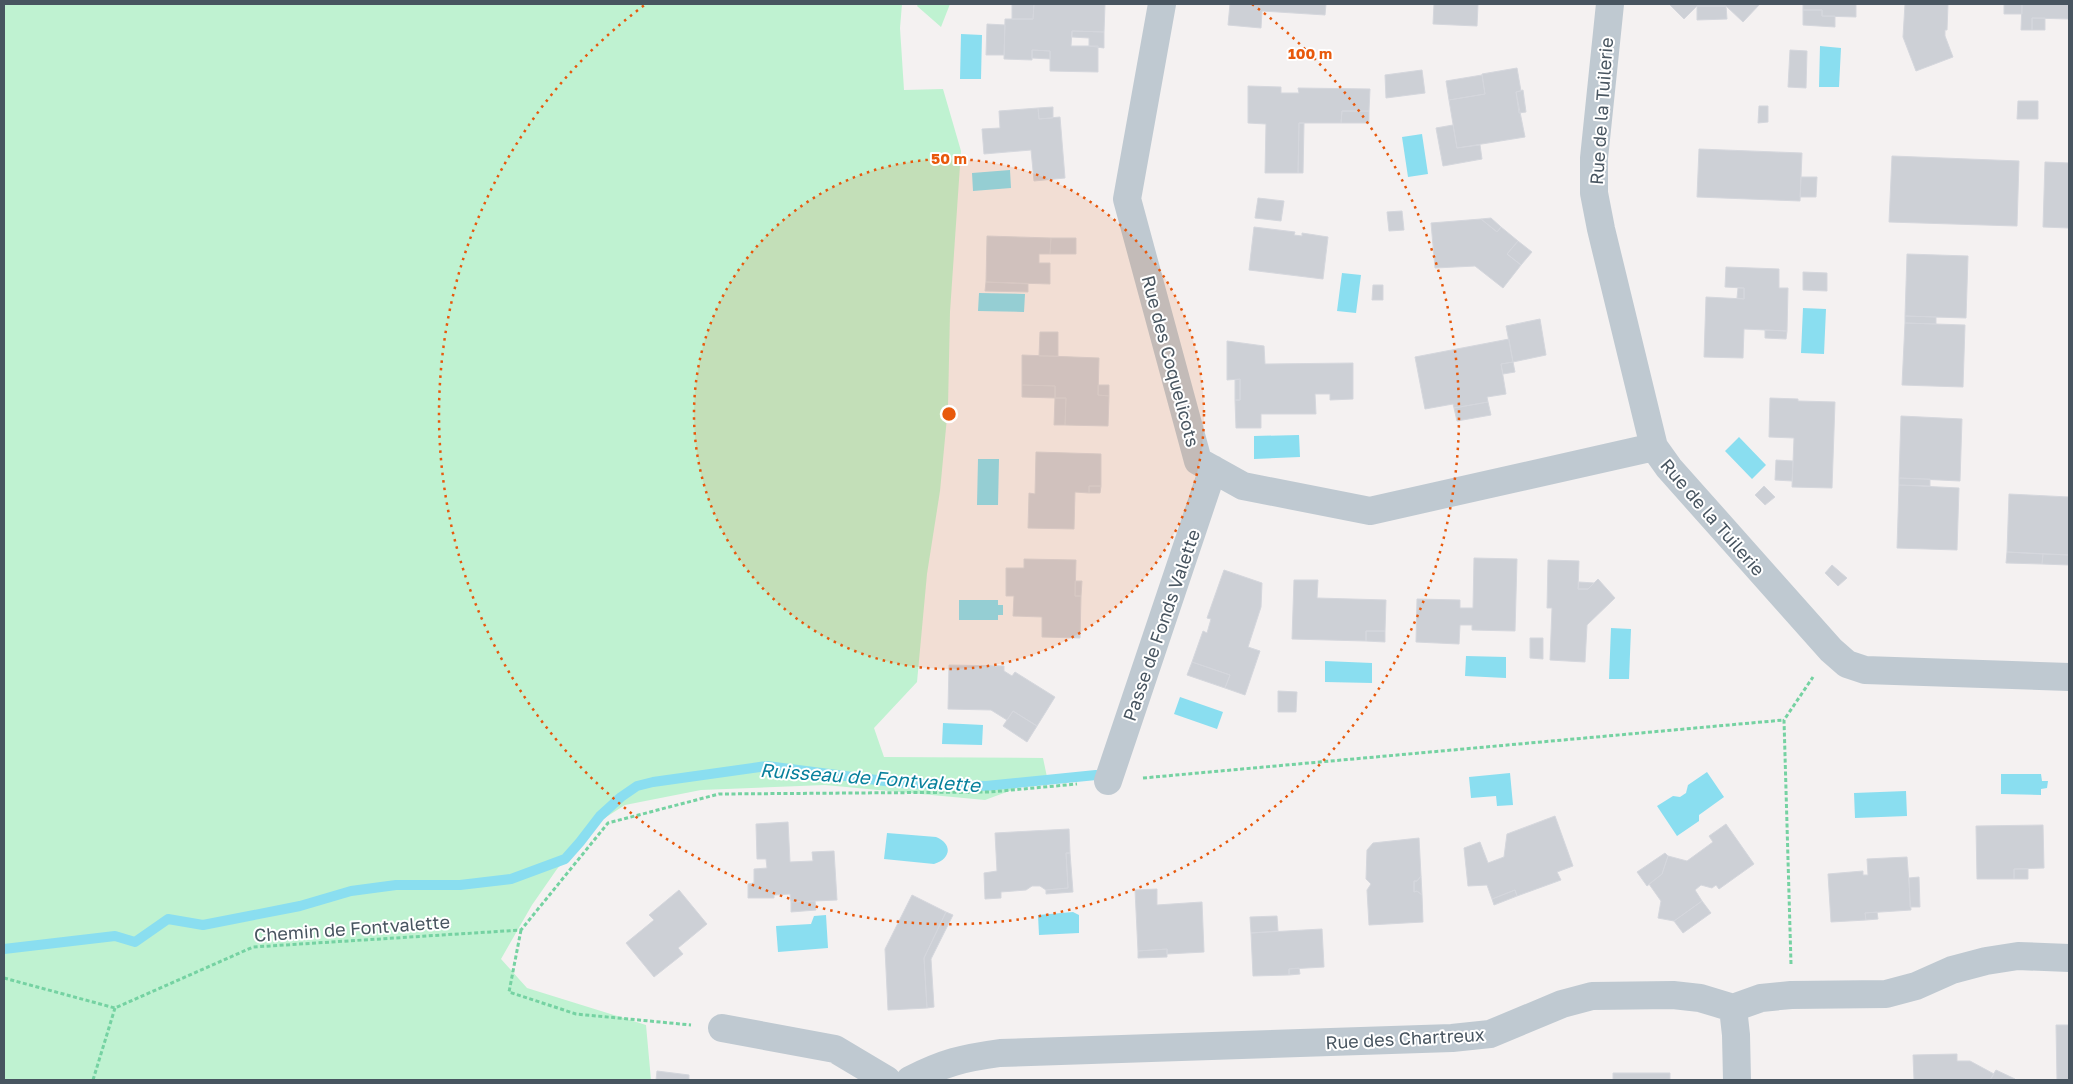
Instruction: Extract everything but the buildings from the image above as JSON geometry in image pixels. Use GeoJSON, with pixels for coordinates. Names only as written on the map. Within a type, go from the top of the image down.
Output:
{"type":"FeatureCollection","features":[{"type":"Feature","properties":{"kind":"street","name":"Rue des Coquelicots"},"geometry":{"type":"LineString","coordinates":[[1162,4],[1127,199],[1198,461],[1243,486],[1370,511],[1654,447]]}},
{"type":"Feature","properties":{"kind":"street","name":"Rue de la Tuilerie"},"geometry":{"type":"LineString","coordinates":[[1610,4],[1594,158],[1594,192],[1601,229],[1654,447],[1669,468],[1830,650],[1847,664],[1865,670],[2069,677]]}},
{"type":"Feature","properties":{"kind":"street","name":"Passe de Fonds Valette"},"geometry":{"type":"LineString","coordinates":[[1108,781],[1213,469]]}},
{"type":"Feature","properties":{"kind":"street"},"geometry":{"type":"LineString","coordinates":[[1737,1080],[1733,1008],[1761,998],[1792,995],[1886,994],[1916,986],[1952,970],[1986,960],[2018,956],[2069,958]]}},
{"type":"Feature","properties":{"kind":"street","name":"Rue des Chartreux"},"geometry":{"type":"LineString","coordinates":[[910,1080],[933,1068],[964,1058],[1000,1053],[1452,1038],[1490,1034],[1562,1004],[1592,996],[1673,995],[1700,998],[1733,1008]]}},
{"type":"Feature","properties":{"kind":"street"},"geometry":{"type":"LineString","coordinates":[[722,1028],[835,1049],[887,1080]]}},
{"type":"Feature","properties":{"kind":"path"},"geometry":{"type":"LineString","coordinates":[[1792,995],[1784,720],[1830,650]]}},
{"type":"Feature","properties":{"kind":"path"},"geometry":{"type":"LineString","coordinates":[[722,1028],[576,1014],[509,992],[521,930],[608,823],[719,794],[990,792],[1784,720]]}},
{"type":"Feature","properties":{"kind":"path","name":"Chemin de Fontvalette"},"geometry":{"type":"LineString","coordinates":[[115,1008],[252,947],[521,930]]}},
{"type":"Feature","properties":{"kind":"path"},"geometry":{"type":"LineString","coordinates":[[4,978],[115,1008],[92,1080]]}},
{"type":"Feature","properties":{"kind":"green space"},"geometry":{"type":"Polygon","coordinates":[[[4,4],[902,4],[900,28],[904,90],[943,89],[961,151],[950,312],[948,407],[940,491],[927,574],[917,682],[874,728],[884,757],[1043,758],[1047,777],[985,800],[825,785],[701,790],[625,805],[603,819],[557,869],[532,905],[501,959],[527,988],[646,1025],[651,1080],[4,1080],[4,4]]]}},
{"type":"Feature","properties":{"kind":"green space"},"geometry":{"type":"Polygon","coordinates":[[[918,4],[950,4],[941,27],[917,6],[918,4]]]}},
{"type":"Feature","properties":{"kind":"water"},"geometry":{"type":"Polygon","coordinates":[[[961,34],[982,35],[981,79],[960,79],[961,34]]]}},
{"type":"Feature","properties":{"kind":"water"},"geometry":{"type":"Polygon","coordinates":[[[1820,46],[1841,48],[1839,87],[1819,87],[1820,46]]]}},
{"type":"Feature","properties":{"kind":"water"},"geometry":{"type":"Polygon","coordinates":[[[1422,134],[1428,174],[1408,177],[1402,137],[1422,134]]]}},
{"type":"Feature","properties":{"kind":"water"},"geometry":{"type":"Polygon","coordinates":[[[1010,170],[1011,188],[973,191],[972,173],[1010,170]]]}},
{"type":"Feature","properties":{"kind":"water"},"geometry":{"type":"Polygon","coordinates":[[[1342,273],[1361,275],[1356,313],[1337,311],[1342,273]]]}},
{"type":"Feature","properties":{"kind":"water"},"geometry":{"type":"Polygon","coordinates":[[[979,293],[1025,294],[1024,312],[978,311],[979,293]]]}},
{"type":"Feature","properties":{"kind":"water"},"geometry":{"type":"Polygon","coordinates":[[[1803,308],[1826,309],[1824,354],[1801,353],[1803,308]]]}},
{"type":"Feature","properties":{"kind":"water"},"geometry":{"type":"Polygon","coordinates":[[[1299,435],[1300,457],[1254,459],[1254,436],[1299,435]]]}},
{"type":"Feature","properties":{"kind":"water"},"geometry":{"type":"Polygon","coordinates":[[[1739,437],[1766,465],[1752,479],[1725,451],[1739,437]]]}},
{"type":"Feature","properties":{"kind":"water"},"geometry":{"type":"Polygon","coordinates":[[[978,459],[999,459],[998,505],[977,505],[978,459]]]}},
{"type":"Feature","properties":{"kind":"water"},"geometry":{"type":"Polygon","coordinates":[[[959,600],[998,600],[998,605],[1003,605],[1003,615],[998,615],[998,620],[959,620],[959,600]]]}},
{"type":"Feature","properties":{"kind":"water"},"geometry":{"type":"Polygon","coordinates":[[[1611,628],[1631,629],[1629,679],[1609,679],[1611,628]]]}},
{"type":"Feature","properties":{"kind":"water"},"geometry":{"type":"Polygon","coordinates":[[[1466,656],[1506,657],[1506,678],[1465,676],[1466,656]]]}},
{"type":"Feature","properties":{"kind":"water"},"geometry":{"type":"Polygon","coordinates":[[[1325,661],[1372,663],[1372,683],[1325,682],[1325,661]]]}},
{"type":"Feature","properties":{"kind":"water"},"geometry":{"type":"Polygon","coordinates":[[[1180,697],[1223,712],[1217,729],[1174,714],[1180,697]]]}},
{"type":"Feature","properties":{"kind":"water"},"geometry":{"type":"Polygon","coordinates":[[[943,723],[983,725],[982,745],[942,744],[943,723]]]}},
{"type":"Feature","properties":{"kind":"water"},"geometry":{"type":"Polygon","coordinates":[[[1707,772],[1724,797],[1699,815],[1699,821],[1677,836],[1657,806],[1673,796],[1680,797],[1686,793],[1688,785],[1707,772]]]}},
{"type":"Feature","properties":{"kind":"water"},"geometry":{"type":"Polygon","coordinates":[[[1510,773],[1513,805],[1497,806],[1496,796],[1471,798],[1469,777],[1510,773]]]}},
{"type":"Feature","properties":{"kind":"water"},"geometry":{"type":"Polygon","coordinates":[[[2001,774],[2041,774],[2042,781],[2048,781],[2047,788],[2041,789],[2041,795],[2001,794],[2001,774]]]}},
{"type":"Feature","properties":{"kind":"water"},"geometry":{"type":"Polygon","coordinates":[[[1906,791],[1907,816],[1855,818],[1854,793],[1906,791]]]}},
{"type":"Feature","properties":{"kind":"water"},"geometry":{"type":"Polygon","coordinates":[[[887,833],[936,837],[945,843],[948,851],[947,855],[940,862],[934,864],[884,859],[887,833]]]}},
{"type":"Feature","properties":{"kind":"water"},"geometry":{"type":"Polygon","coordinates":[[[1073,912],[1079,915],[1079,933],[1039,935],[1038,915],[1073,912]]]}},
{"type":"Feature","properties":{"kind":"water"},"geometry":{"type":"Polygon","coordinates":[[[826,915],[828,948],[778,952],[776,926],[811,924],[814,916],[826,915]]]}},
{"type":"Feature","properties":{"kind":"waterway","name":"Ruisseau de Fontvalette"},"geometry":{"type":"LineString","coordinates":[[4,949],[115,936],[135,942],[168,919],[203,925],[300,906],[351,891],[396,885],[460,885],[511,879],[565,859],[600,816],[621,797],[637,786],[653,782],[767,766],[900,783],[986,786],[1096,775]]}}]}
